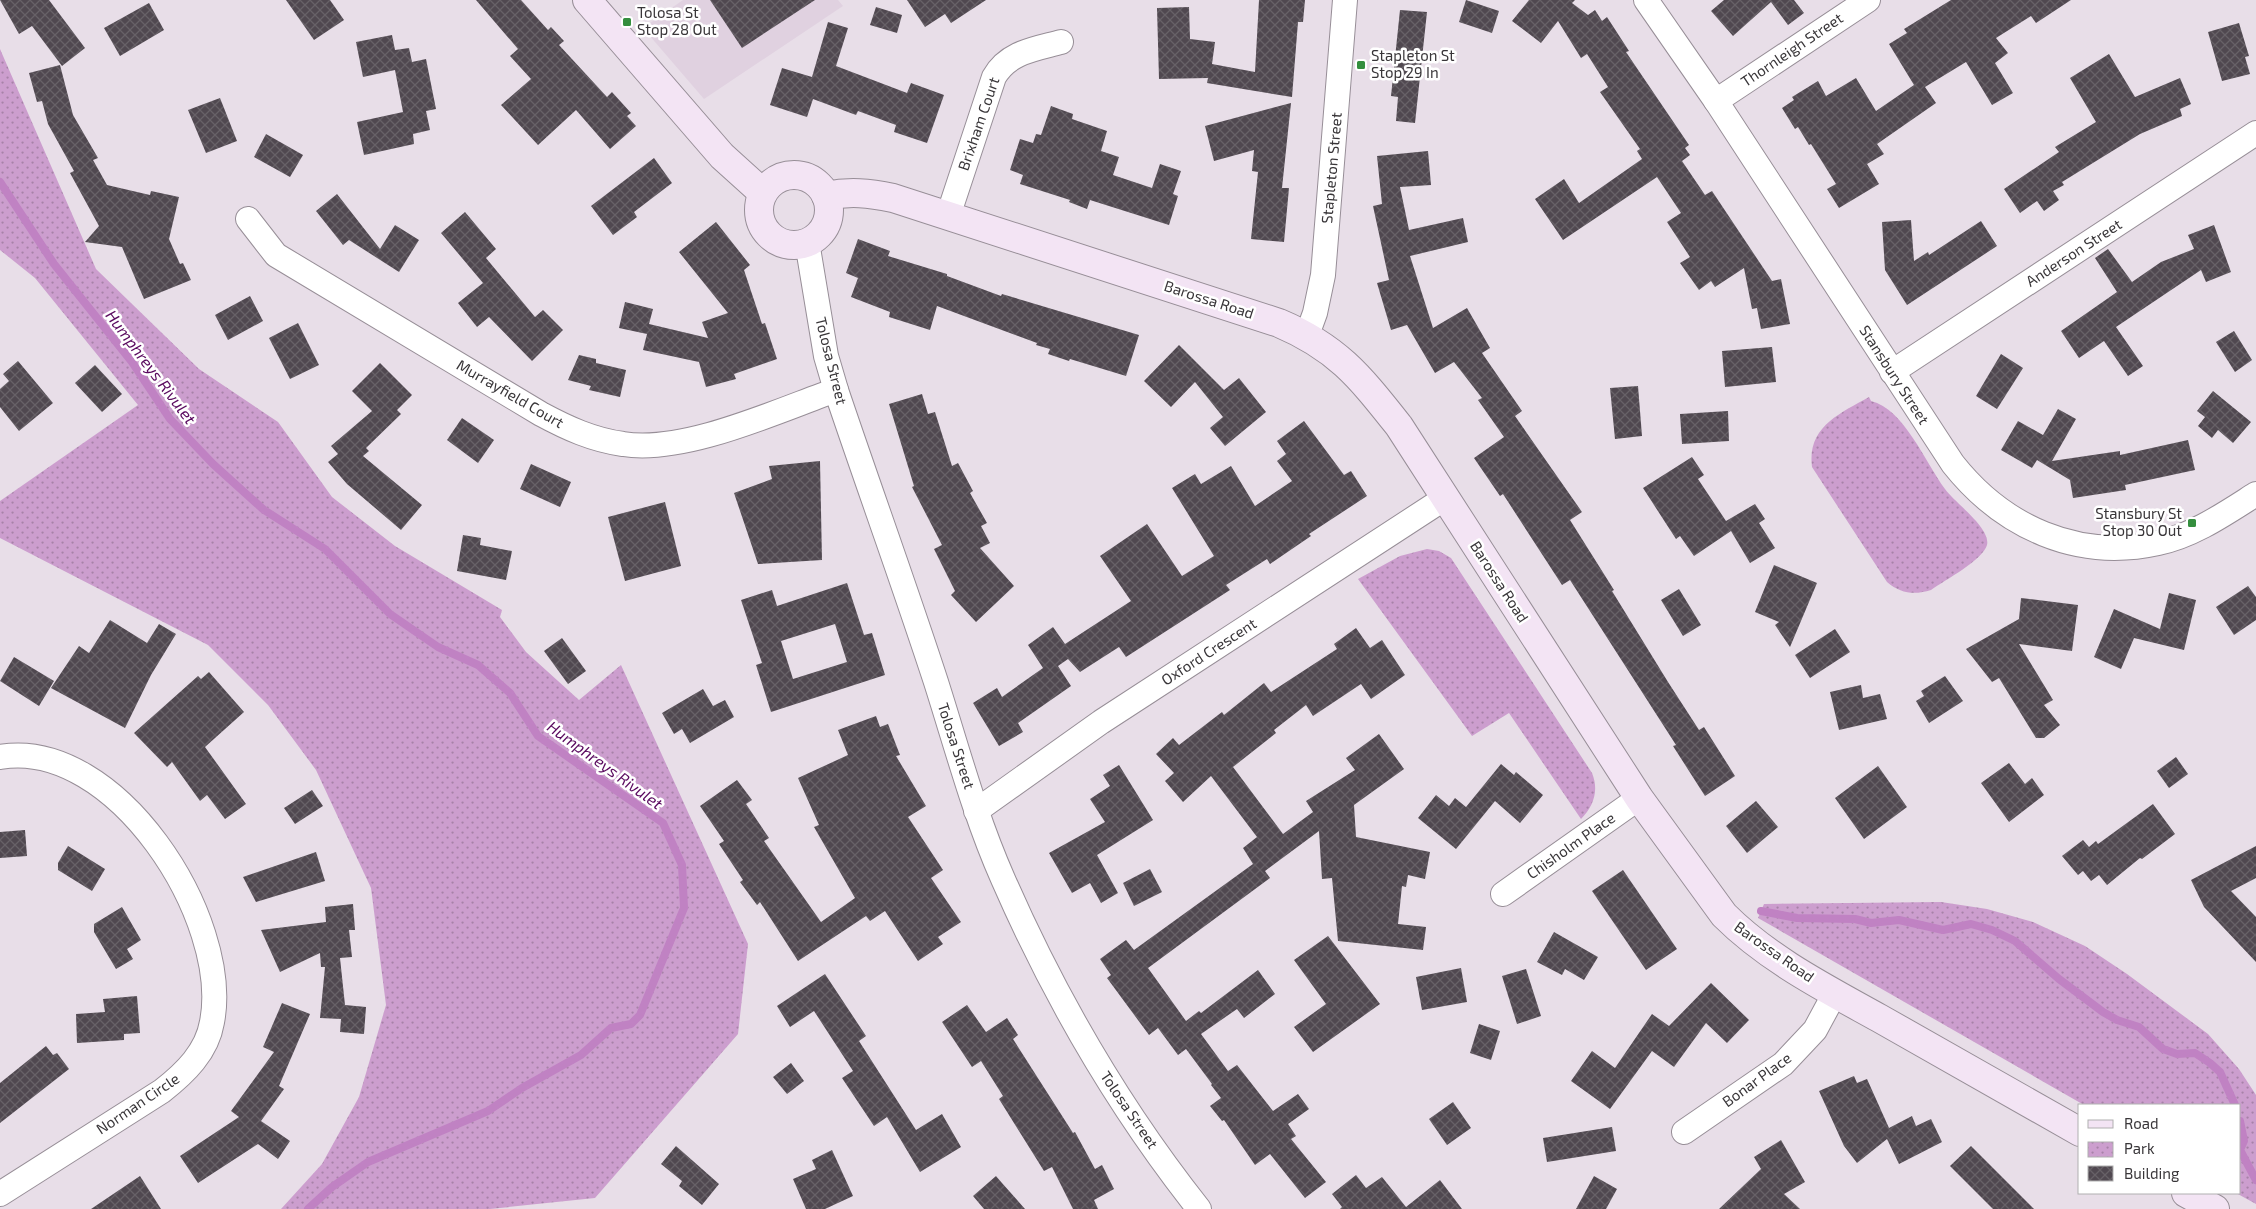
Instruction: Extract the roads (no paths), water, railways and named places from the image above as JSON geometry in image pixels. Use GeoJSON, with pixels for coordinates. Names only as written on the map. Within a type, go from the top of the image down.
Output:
{"type":"FeatureCollection","features":[{"type":"Feature","properties":{"kind":"street"},"geometry":{"type":"LineString","coordinates":[[587,0],[722,156],[763,193]]}},
{"type":"Feature","properties":{"kind":"street","name":"Stapleton Street"},"geometry":{"type":"LineString","coordinates":[[1307,335],[1315,313],[1323,275],[1345,0]]}},
{"type":"Feature","properties":{"kind":"street","name":"Stansbury Street"},"geometry":{"type":"LineString","coordinates":[[1646,0],[1716,101],[1892,372],[1964,478],[2005,514],[2041,534],[2091,546],[2124,548],[2159,543],[2187,533],[2216,519],[2256,494]]}},
{"type":"Feature","properties":{"kind":"street","name":"Thornleigh Street"},"geometry":{"type":"LineString","coordinates":[[1716,101],[1868,0]]}},
{"type":"Feature","properties":{"kind":"street","name":"Brixham Court"},"geometry":{"type":"LineString","coordinates":[[948,216],[994,77],[1000,67],[1014,56],[1061,42]]}},
{"type":"Feature","properties":{"kind":"street","name":"Anderson Street"},"geometry":{"type":"LineString","coordinates":[[1892,372],[2256,133]]}},
{"type":"Feature","properties":{"kind":"street"},"geometry":{"type":"LineString","coordinates":[[790,174],[812,179],[820,186],[826,196],[829,207],[824,228],[807,242],[786,244],[776,240],[768,234],[759,214],[763,193],[770,184],[790,174]]}},
{"type":"Feature","properties":{"kind":"street","name":"Barossa Road"},"geometry":{"type":"LineString","coordinates":[[826,196],[848,192],[869,193],[948,216],[1279,323],[1307,335],[1333,352],[1360,377],[1399,426],[1639,798],[1724,916],[1739,931],[1776,957],[1835,993],[2078,1131]]}},
{"type":"Feature","properties":{"kind":"street","name":"Murrayfield Court"},"geometry":{"type":"LineString","coordinates":[[248,219],[276,254],[540,414],[567,428],[594,438],[624,444],[652,446],[680,442],[707,435],[836,390]]}},
{"type":"Feature","properties":{"kind":"street","name":"Tolosa Street"},"geometry":{"type":"LineString","coordinates":[[807,242],[826,356],[836,390],[936,682],[976,812],[1002,877],[1073,1022],[1124,1107],[1197,1208]]}},
{"type":"Feature","properties":{"kind":"street","name":"Oxford Crescent"},"geometry":{"type":"LineString","coordinates":[[976,812],[1101,722],[1445,498]]}},
{"type":"Feature","properties":{"kind":"street","name":"Norman Circle"},"geometry":{"type":"LineString","coordinates":[[0,757],[26,755],[53,760],[78,771],[124,807],[154,839],[176,870],[192,901],[206,945],[213,977],[215,1002],[212,1023],[204,1045],[194,1062],[181,1076],[162,1091],[0,1194]]}},
{"type":"Feature","properties":{"kind":"street","name":"Chisholm Place"},"geometry":{"type":"LineString","coordinates":[[1503,894],[1639,798]]}},
{"type":"Feature","properties":{"kind":"street","name":"Bonar Place"},"geometry":{"type":"LineString","coordinates":[[1684,1132],[1783,1064],[1815,1030],[1835,993]]}},
{"type":"Feature","properties":{"kind":"street"},"geometry":{"type":"LineString","coordinates":[[2188,1194],[2215,1209]]}},
{"type":"Feature","properties":{"kind":"waterway","name":"Humphreys Rivulet"},"geometry":{"type":"LineString","coordinates":[[0,182],[54,264],[132,362],[170,419],[213,464],[264,510],[325,549],[390,614],[438,647],[478,665],[510,693],[538,736],[663,823],[682,865],[684,908],[640,1015],[631,1024],[611,1028],[581,1055],[522,1088],[488,1111],[368,1162],[332,1187],[308,1209]]}},
{"type":"Feature","properties":{"kind":"waterway"},"geometry":{"type":"LineString","coordinates":[[1761,911],[1797,918],[1855,919],[1871,923],[1899,920],[1943,930],[1971,924],[1992,930],[2015,941],[2059,979],[2103,1012],[2117,1020],[2139,1027],[2163,1049],[2177,1054],[2195,1053],[2210,1063],[2220,1072],[2235,1104]]}},
{"type":"Feature","properties":{"kind":"waterway"},"geometry":{"type":"LineString","coordinates":[[2241,1126],[2244,1141],[2241,1148]]}},
{"type":"Feature","properties":{"kind":"waterway"},"geometry":{"type":"LineString","coordinates":[[2241,1152],[2256,1180]]}},
{"type":"Feature","properties":{"kind":"place","name":"Tolosa St Stop 28 Out"},"geometry":{"type":"Point","coordinates":[627,22]}},
{"type":"Feature","properties":{"kind":"place","name":"Stapleton St Stop 29 In"},"geometry":{"type":"Point","coordinates":[1361,65]}},
{"type":"Feature","properties":{"kind":"place","name":"Stansbury St Stop 30 Out"},"geometry":{"type":"Point","coordinates":[2192,523]}}]}
